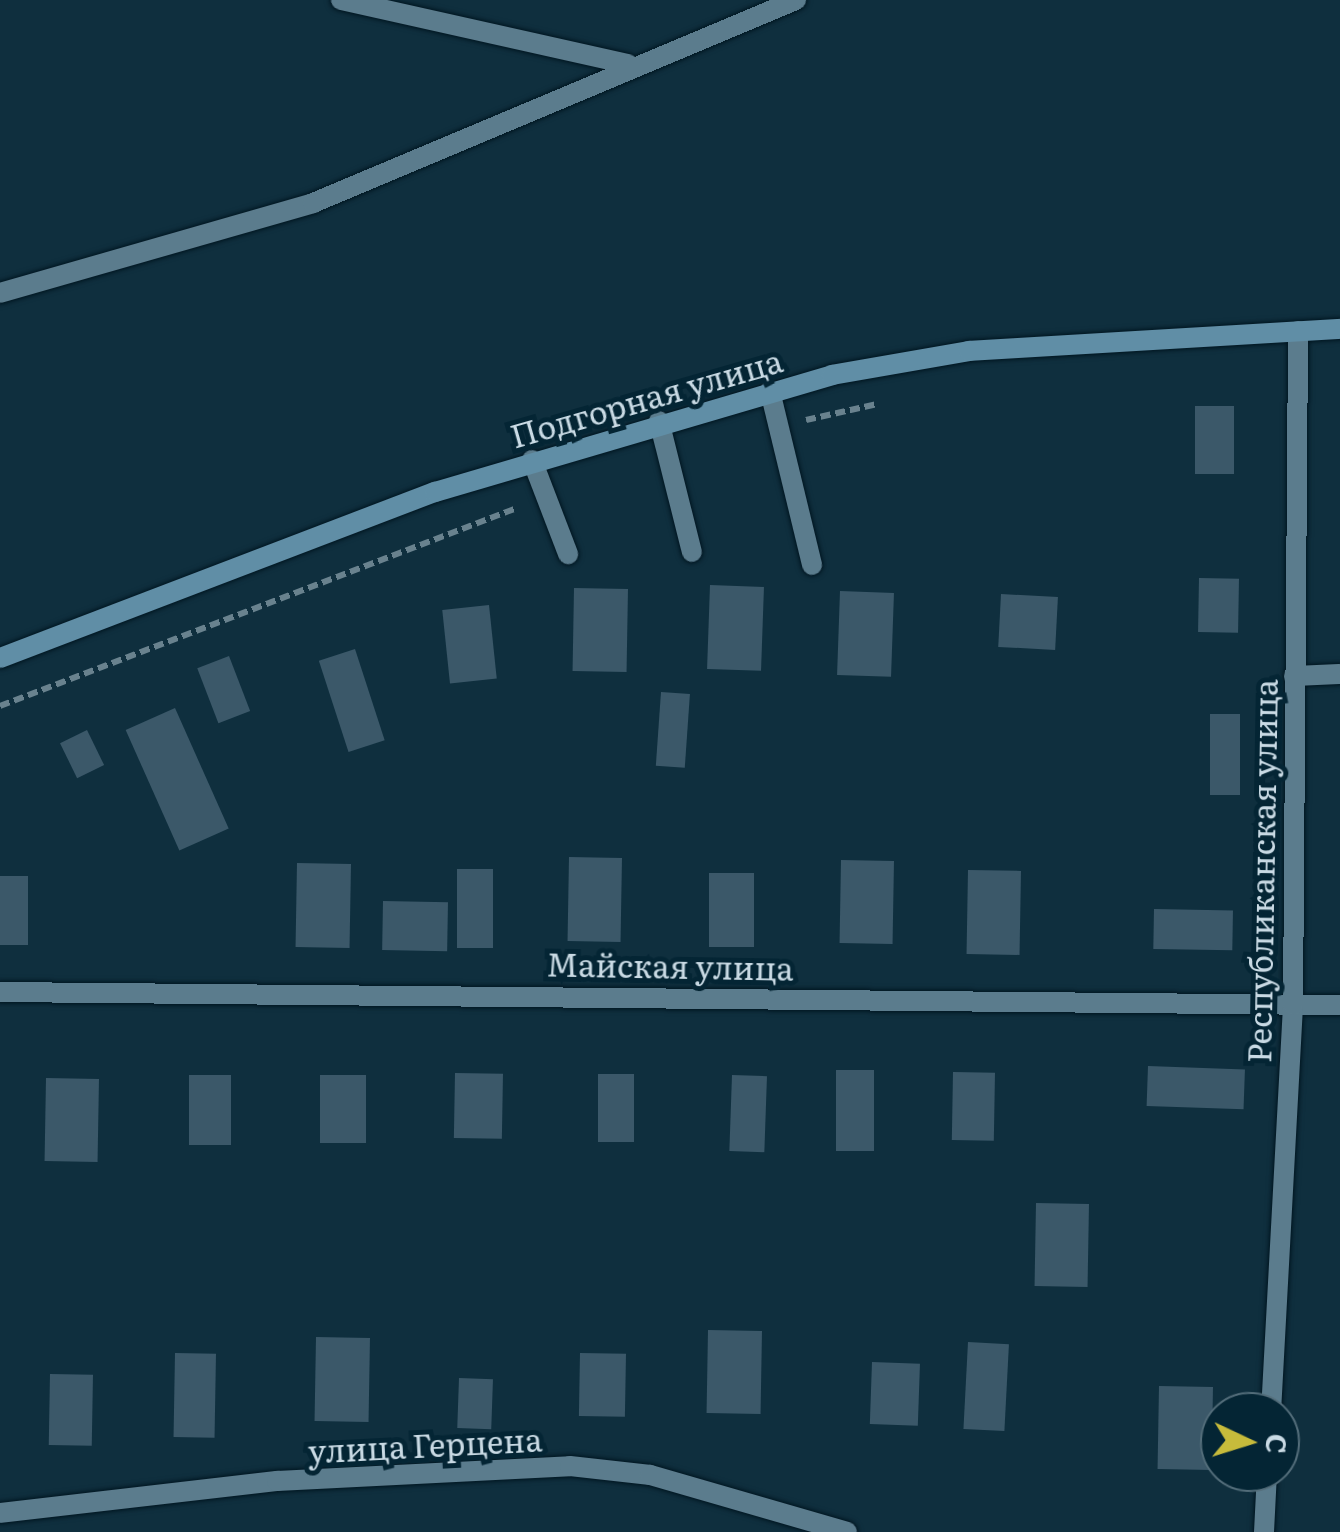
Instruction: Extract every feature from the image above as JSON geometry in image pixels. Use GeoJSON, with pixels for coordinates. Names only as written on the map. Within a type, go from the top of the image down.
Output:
{"type":"FeatureCollection","features":[{"type":"Feature","properties":{"kind":"street"},"geometry":{"type":"LineString","coordinates":[[342,0],[628,64]]}},
{"type":"Feature","properties":{"kind":"street"},"geometry":{"type":"LineString","coordinates":[[0,292],[312,203],[628,64],[796,0]]}},
{"type":"Feature","properties":{"kind":"street","name":"Подгорная улица"},"geometry":{"type":"LineString","coordinates":[[0,658],[532,460],[770,390],[969,351],[1340,329]]}},
{"type":"Feature","properties":{"kind":"street","name":"Республиканская улица"},"geometry":{"type":"LineString","coordinates":[[1272,1392],[1293,1005],[1298,331]]}},
{"type":"Feature","properties":{"kind":"street"},"geometry":{"type":"LineString","coordinates":[[770,390],[812,565]]}},
{"type":"Feature","properties":{"kind":"street"},"geometry":{"type":"LineString","coordinates":[[659,420],[692,552]]}},
{"type":"Feature","properties":{"kind":"street"},"geometry":{"type":"LineString","coordinates":[[532,460],[568,554]]}},
{"type":"Feature","properties":{"kind":"street"},"geometry":{"type":"LineString","coordinates":[[1294,676],[1340,674]]}},
{"type":"Feature","properties":{"kind":"street","name":"Майская улица"},"geometry":{"type":"LineString","coordinates":[[0,992],[1340,1005]]}},
{"type":"Feature","properties":{"kind":"street","name":"улица Герцена"},"geometry":{"type":"LineString","coordinates":[[0,1513],[277,1482],[570,1466],[665,1478],[847,1532]]}},
{"type":"Feature","properties":{"kind":"street"},"geometry":{"type":"LineString","coordinates":[[1261,1530],[1266,1492]]}},
{"type":"Feature","properties":{"kind":"building"},"geometry":{"type":"Polygon","coordinates":[[[1195,406],[1234,406],[1234,474],[1195,474],[1195,406]]]}},
{"type":"Feature","properties":{"kind":"building"},"geometry":{"type":"Polygon","coordinates":[[[1199,578],[1239,579],[1238,633],[1198,632],[1199,578]]]}},
{"type":"Feature","properties":{"kind":"building"},"geometry":{"type":"Polygon","coordinates":[[[710,585],[764,587],[761,671],[707,669],[710,585]]]}},
{"type":"Feature","properties":{"kind":"building"},"geometry":{"type":"Polygon","coordinates":[[[574,588],[628,589],[627,672],[573,671],[574,588]]]}},
{"type":"Feature","properties":{"kind":"building"},"geometry":{"type":"Polygon","coordinates":[[[840,591],[894,593],[891,677],[837,675],[840,591]]]}},
{"type":"Feature","properties":{"kind":"building"},"geometry":{"type":"Polygon","coordinates":[[[1001,594],[1058,597],[1055,650],[998,647],[1001,594]]]}},
{"type":"Feature","properties":{"kind":"building"},"geometry":{"type":"Polygon","coordinates":[[[489,605],[497,679],[450,684],[442,610],[489,605]]]}},
{"type":"Feature","properties":{"kind":"building"},"geometry":{"type":"Polygon","coordinates":[[[355,649],[385,740],[349,752],[319,661],[355,649]]]}},
{"type":"Feature","properties":{"kind":"building"},"geometry":{"type":"Polygon","coordinates":[[[229,656],[250,711],[218,723],[197,668],[229,656]]]}},
{"type":"Feature","properties":{"kind":"building"},"geometry":{"type":"Polygon","coordinates":[[[661,692],[690,694],[685,768],[656,766],[661,692]]]}},
{"type":"Feature","properties":{"kind":"building"},"geometry":{"type":"Polygon","coordinates":[[[175,708],[229,829],[179,851],[126,730],[175,708]]]}},
{"type":"Feature","properties":{"kind":"building"},"geometry":{"type":"Polygon","coordinates":[[[1210,714],[1240,714],[1240,795],[1210,795],[1210,714]]]}},
{"type":"Feature","properties":{"kind":"building"},"geometry":{"type":"Polygon","coordinates":[[[87,730],[104,765],[77,778],[60,743],[87,730]]]}},
{"type":"Feature","properties":{"kind":"building"},"geometry":{"type":"Polygon","coordinates":[[[569,857],[622,858],[621,942],[568,941],[569,857]]]}},
{"type":"Feature","properties":{"kind":"building"},"geometry":{"type":"Polygon","coordinates":[[[841,860],[894,861],[893,944],[840,943],[841,860]]]}},
{"type":"Feature","properties":{"kind":"building"},"geometry":{"type":"Polygon","coordinates":[[[297,863],[351,864],[350,948],[296,947],[297,863]]]}},
{"type":"Feature","properties":{"kind":"building"},"geometry":{"type":"Polygon","coordinates":[[[457,869],[493,869],[493,948],[457,948],[457,869]]]}},
{"type":"Feature","properties":{"kind":"building"},"geometry":{"type":"Polygon","coordinates":[[[968,870],[1021,871],[1020,955],[967,954],[968,870]]]}},
{"type":"Feature","properties":{"kind":"building"},"geometry":{"type":"Polygon","coordinates":[[[709,873],[754,873],[754,947],[709,947],[709,873]]]}},
{"type":"Feature","properties":{"kind":"building"},"geometry":{"type":"Polygon","coordinates":[[[0,876],[28,876],[28,945],[0,945],[0,876]]]}},
{"type":"Feature","properties":{"kind":"building"},"geometry":{"type":"Polygon","coordinates":[[[383,901],[448,902],[447,951],[382,950],[383,901]]]}},
{"type":"Feature","properties":{"kind":"building"},"geometry":{"type":"Polygon","coordinates":[[[1154,909],[1233,910],[1232,950],[1153,949],[1154,909]]]}},
{"type":"Feature","properties":{"kind":"building"},"geometry":{"type":"Polygon","coordinates":[[[1148,1066],[1245,1069],[1244,1109],[1147,1106],[1148,1066]]]}},
{"type":"Feature","properties":{"kind":"building"},"geometry":{"type":"Polygon","coordinates":[[[836,1070],[874,1070],[874,1151],[836,1151],[836,1070]]]}},
{"type":"Feature","properties":{"kind":"building"},"geometry":{"type":"Polygon","coordinates":[[[953,1072],[995,1073],[994,1141],[952,1140],[953,1072]]]}},
{"type":"Feature","properties":{"kind":"building"},"geometry":{"type":"Polygon","coordinates":[[[455,1073],[503,1074],[502,1139],[454,1138],[455,1073]]]}},
{"type":"Feature","properties":{"kind":"building"},"geometry":{"type":"Polygon","coordinates":[[[598,1074],[634,1074],[634,1142],[598,1142],[598,1074]]]}},
{"type":"Feature","properties":{"kind":"building"},"geometry":{"type":"Polygon","coordinates":[[[189,1075],[231,1075],[231,1145],[189,1145],[189,1075]]]}},
{"type":"Feature","properties":{"kind":"building"},"geometry":{"type":"Polygon","coordinates":[[[320,1075],[366,1075],[366,1143],[320,1143],[320,1075]]]}},
{"type":"Feature","properties":{"kind":"building"},"geometry":{"type":"Polygon","coordinates":[[[732,1075],[767,1076],[764,1152],[729,1151],[732,1075]]]}},
{"type":"Feature","properties":{"kind":"building"},"geometry":{"type":"Polygon","coordinates":[[[46,1078],[99,1079],[98,1162],[45,1161],[46,1078]]]}},
{"type":"Feature","properties":{"kind":"building"},"geometry":{"type":"Polygon","coordinates":[[[1036,1203],[1089,1204],[1088,1287],[1035,1286],[1036,1203]]]}},
{"type":"Feature","properties":{"kind":"building"},"geometry":{"type":"Polygon","coordinates":[[[708,1330],[762,1331],[761,1414],[707,1413],[708,1330]]]}},
{"type":"Feature","properties":{"kind":"building"},"geometry":{"type":"Polygon","coordinates":[[[316,1337],[370,1338],[369,1422],[315,1421],[316,1337]]]}},
{"type":"Feature","properties":{"kind":"building"},"geometry":{"type":"Polygon","coordinates":[[[968,1342],[1009,1344],[1004,1431],[963,1429],[968,1342]]]}},
{"type":"Feature","properties":{"kind":"building"},"geometry":{"type":"Polygon","coordinates":[[[175,1353],[216,1354],[215,1438],[174,1437],[175,1353]]]}},
{"type":"Feature","properties":{"kind":"building"},"geometry":{"type":"Polygon","coordinates":[[[580,1353],[626,1354],[625,1417],[579,1416],[580,1353]]]}},
{"type":"Feature","properties":{"kind":"building"},"geometry":{"type":"Polygon","coordinates":[[[872,1362],[920,1364],[918,1426],[870,1424],[872,1362]]]}},
{"type":"Feature","properties":{"kind":"building"},"geometry":{"type":"Polygon","coordinates":[[[50,1374],[93,1375],[92,1446],[49,1445],[50,1374]]]}},
{"type":"Feature","properties":{"kind":"building"},"geometry":{"type":"Polygon","coordinates":[[[459,1378],[493,1379],[491,1429],[457,1428],[459,1378]]]}},
{"type":"Feature","properties":{"kind":"building"},"geometry":{"type":"Polygon","coordinates":[[[1159,1386],[1213,1387],[1213,1392],[1200,1392],[1200,1470],[1158,1469],[1159,1386]]]}}]}
